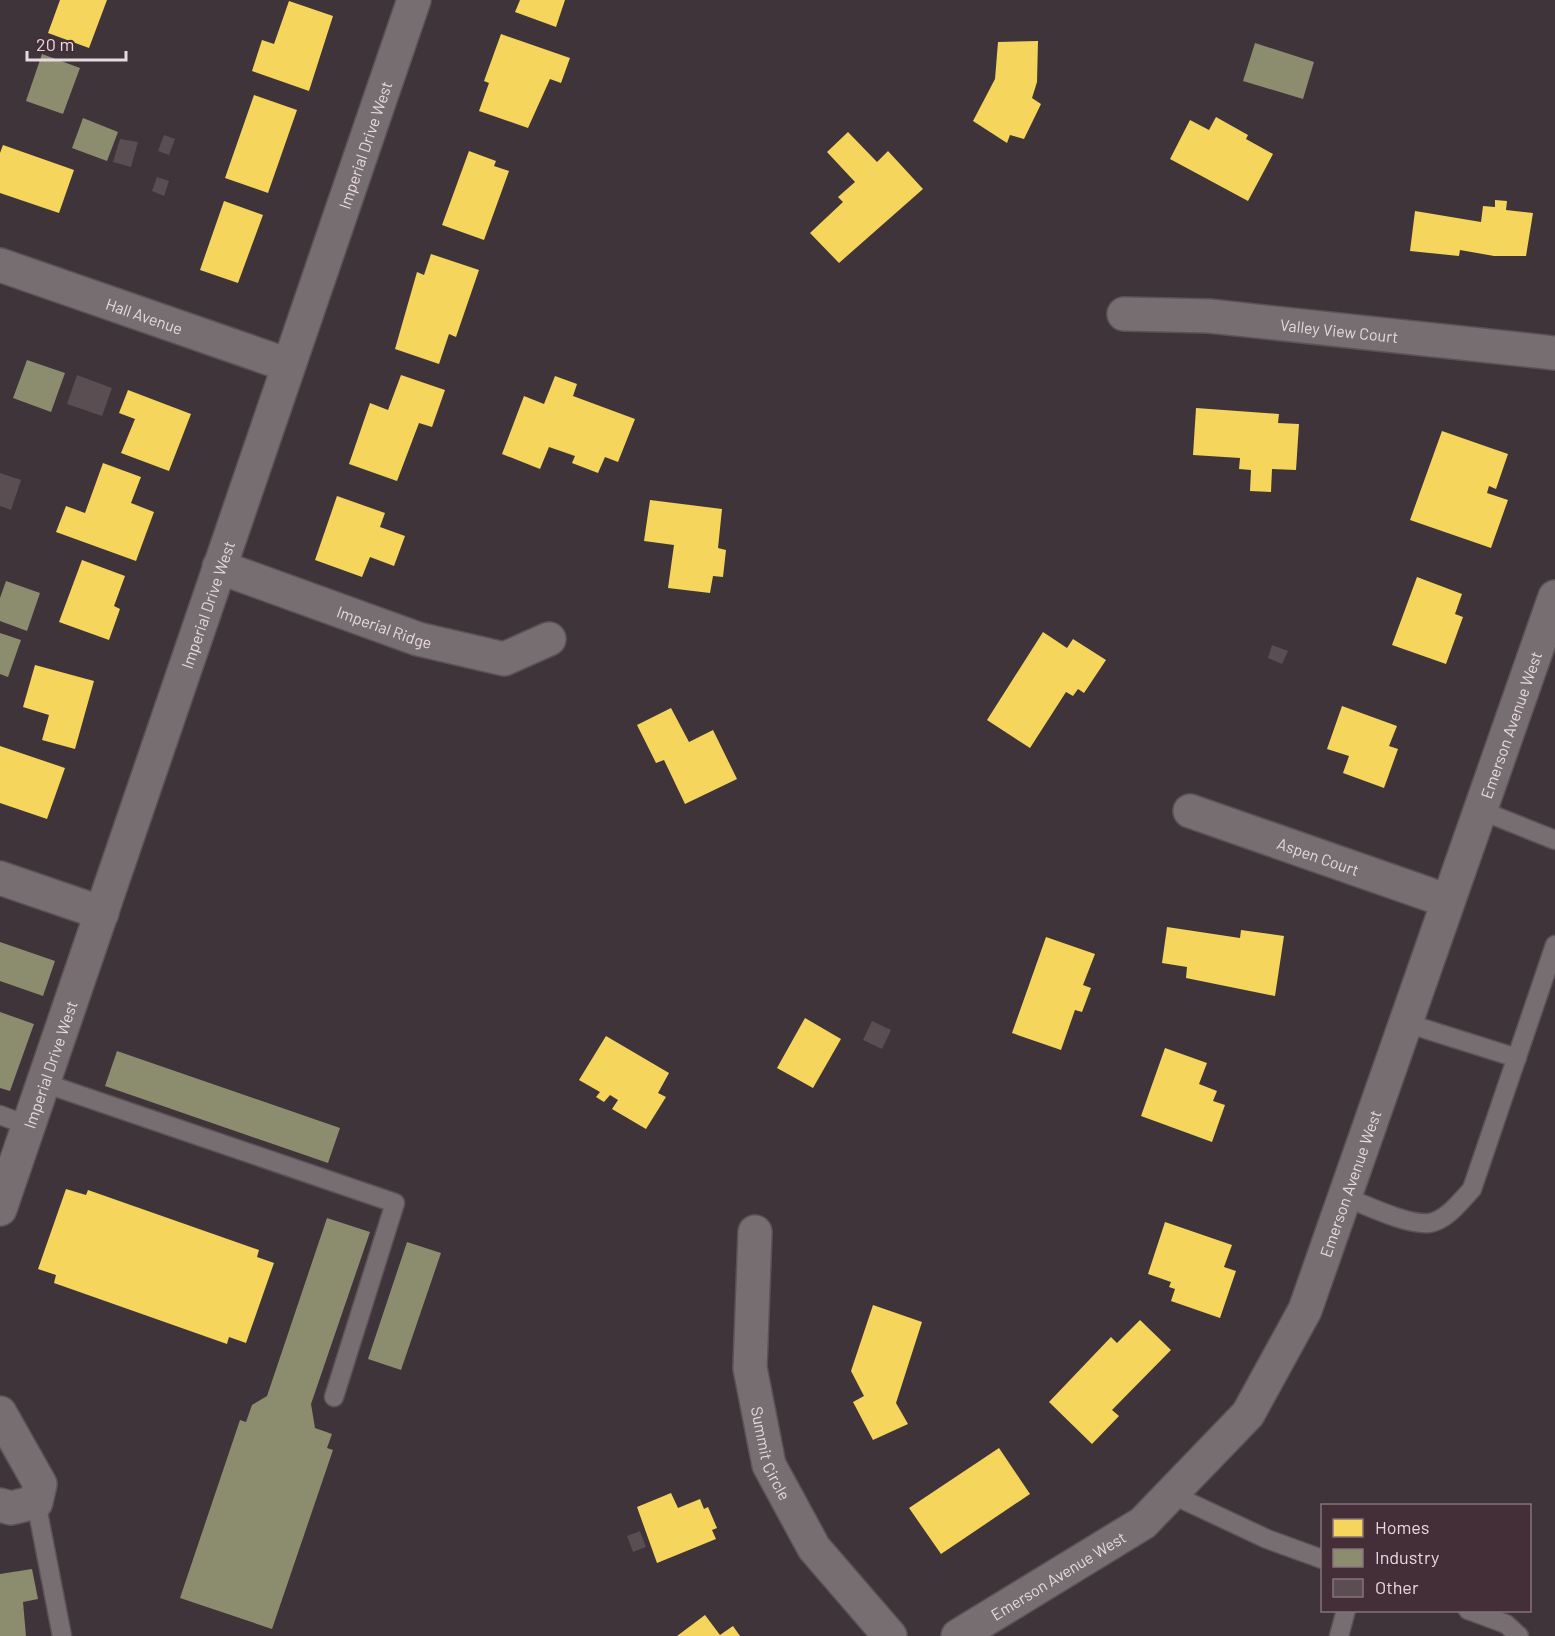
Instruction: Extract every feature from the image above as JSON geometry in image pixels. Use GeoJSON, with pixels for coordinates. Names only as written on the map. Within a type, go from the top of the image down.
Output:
{"type":"FeatureCollection","features":[{"type":"Feature","properties":{"kind":"street","name":"Imperial Drive West"},"geometry":{"type":"LineString","coordinates":[[0,1209],[14,1120],[44,1083],[414,0]]}},
{"type":"Feature","properties":{"kind":"street","name":"Hall Avenue"},"geometry":{"type":"LineString","coordinates":[[0,265],[288,365]]}},
{"type":"Feature","properties":{"kind":"street","name":"Valley View Court"},"geometry":{"type":"LineString","coordinates":[[1124,314],[1209,316],[1555,353]]}},
{"type":"Feature","properties":{"kind":"street","name":"Imperial Ridge"},"geometry":{"type":"LineString","coordinates":[[219,567],[418,639],[504,659],[549,639]]}},
{"type":"Feature","properties":{"kind":"street","name":"Emerson Avenue West"},"geometry":{"type":"LineString","coordinates":[[958,1636],[1143,1523],[1248,1414],[1305,1311],[1555,597]]}},
{"type":"Feature","properties":{"kind":"street","name":"Aspen Court"},"geometry":{"type":"LineString","coordinates":[[1190,811],[1448,901]]}},
{"type":"Feature","properties":{"kind":"street"},"geometry":{"type":"LineString","coordinates":[[0,878],[102,913]]}},
{"type":"Feature","properties":{"kind":"street","name":"Summit Circle"},"geometry":{"type":"LineString","coordinates":[[754,1232],[750,1368],[769,1465],[814,1548],[890,1636]]}},
{"type":"Feature","properties":{"kind":"street"},"geometry":{"type":"LineString","coordinates":[[0,1413],[40,1484],[36,1502],[11,1508],[0,1505]]}},
{"type":"Feature","properties":{"kind":"lane"},"geometry":{"type":"LineString","coordinates":[[1480,810],[1555,840]]}},
{"type":"Feature","properties":{"kind":"lane"},"geometry":{"type":"LineString","coordinates":[[1345,1197],[1405,1219],[1430,1223],[1451,1212],[1472,1189],[1555,945]]}},
{"type":"Feature","properties":{"kind":"lane"},"geometry":{"type":"LineString","coordinates":[[1406,1023],[1517,1058]]}},
{"type":"Feature","properties":{"kind":"lane"},"geometry":{"type":"LineString","coordinates":[[44,1083],[395,1203],[334,1397]]}},
{"type":"Feature","properties":{"kind":"lane"},"geometry":{"type":"LineString","coordinates":[[1171,1494],[1267,1539],[1321,1557]]}},
{"type":"Feature","properties":{"kind":"lane"},"geometry":{"type":"LineString","coordinates":[[36,1502],[62,1636]]}},
{"type":"Feature","properties":{"kind":"lane"},"geometry":{"type":"LineString","coordinates":[[1339,1636],[1346,1612]]}},
{"type":"Feature","properties":{"kind":"lane"},"geometry":{"type":"LineString","coordinates":[[1471,1612],[1506,1624],[1519,1636]]}},
{"type":"Feature","properties":{"kind":"building: Homes"},"geometry":{"type":"Polygon","coordinates":[[[60,0],[107,0],[89,48],[48,33],[60,0]]]}},
{"type":"Feature","properties":{"kind":"building: Homes"},"geometry":{"type":"Polygon","coordinates":[[[520,0],[565,0],[556,27],[515,12],[520,0]]]}},
{"type":"Feature","properties":{"kind":"building: Homes"},"geometry":{"type":"Polygon","coordinates":[[[289,1],[333,16],[309,91],[252,71],[262,40],[274,44],[289,1]]]}},
{"type":"Feature","properties":{"kind":"building: Homes"},"geometry":{"type":"Polygon","coordinates":[[[501,34],[570,58],[561,83],[550,79],[528,128],[479,111],[489,83],[484,81],[501,34]]]}},
{"type":"Feature","properties":{"kind":"building: Homes"},"geometry":{"type":"Polygon","coordinates":[[[1038,41],[1037,82],[1032,98],[1041,104],[1024,139],[1010,135],[1007,143],[973,121],[995,79],[998,42],[1038,41]]]}},
{"type":"Feature","properties":{"kind":"building: Homes"},"geometry":{"type":"Polygon","coordinates":[[[254,95],[297,110],[268,193],[225,178],[254,95]]]}},
{"type":"Feature","properties":{"kind":"building: Homes"},"geometry":{"type":"Polygon","coordinates":[[[1216,117],[1248,135],[1246,139],[1273,154],[1248,201],[1170,159],[1190,120],[1209,130],[1216,117]]]}},
{"type":"Feature","properties":{"kind":"building: Homes"},"geometry":{"type":"Polygon","coordinates":[[[848,132],[877,162],[888,151],[923,189],[839,263],[810,233],[843,202],[838,197],[855,182],[827,152],[848,132]]]}},
{"type":"Feature","properties":{"kind":"building: Homes"},"geometry":{"type":"Polygon","coordinates":[[[3,145],[74,170],[59,213],[0,193],[0,153],[3,145]]]}},
{"type":"Feature","properties":{"kind":"building: Homes"},"geometry":{"type":"Polygon","coordinates":[[[469,151],[496,161],[494,166],[509,171],[484,240],[442,225],[469,151]]]}},
{"type":"Feature","properties":{"kind":"building: Homes"},"geometry":{"type":"Polygon","coordinates":[[[1495,200],[1507,201],[1506,210],[1533,213],[1526,256],[1494,256],[1460,250],[1459,256],[1410,251],[1415,211],[1481,222],[1483,206],[1495,207],[1495,200]]]}},
{"type":"Feature","properties":{"kind":"building: Homes"},"geometry":{"type":"Polygon","coordinates":[[[224,201],[263,215],[238,283],[200,270],[224,201]]]}},
{"type":"Feature","properties":{"kind":"building: Homes"},"geometry":{"type":"Polygon","coordinates":[[[431,254],[479,270],[456,337],[449,334],[439,364],[395,349],[417,272],[424,275],[431,254]]]}},
{"type":"Feature","properties":{"kind":"building: Homes"},"geometry":{"type":"Polygon","coordinates":[[[401,375],[445,390],[432,427],[419,423],[397,481],[349,464],[370,403],[388,410],[401,375]]]}},
{"type":"Feature","properties":{"kind":"building: Homes"},"geometry":{"type":"Polygon","coordinates":[[[555,376],[577,384],[573,396],[635,419],[618,462],[605,457],[598,473],[572,463],[575,456],[549,447],[540,469],[502,454],[524,396],[544,404],[555,376]]]}},
{"type":"Feature","properties":{"kind":"building: Homes"},"geometry":{"type":"Polygon","coordinates":[[[128,390],[191,414],[169,471],[121,453],[135,419],[119,413],[128,390]]]}},
{"type":"Feature","properties":{"kind":"building: Homes"},"geometry":{"type":"Polygon","coordinates":[[[1196,408],[1279,414],[1278,423],[1299,424],[1296,470],[1272,469],[1271,492],[1250,491],[1251,470],[1239,469],[1240,458],[1193,455],[1196,408]]]}},
{"type":"Feature","properties":{"kind":"building: Homes"},"geometry":{"type":"Polygon","coordinates":[[[1442,431],[1508,454],[1496,489],[1489,486],[1487,493],[1508,500],[1491,548],[1410,520],[1442,431]]]}},
{"type":"Feature","properties":{"kind":"building: Homes"},"geometry":{"type":"Polygon","coordinates":[[[103,463],[141,477],[131,503],[154,512],[136,561],[56,532],[66,506],[85,513],[103,463]]]}},
{"type":"Feature","properties":{"kind":"building: Homes"},"geometry":{"type":"Polygon","coordinates":[[[337,496],[385,513],[380,527],[405,536],[394,566],[370,557],[362,577],[315,560],[337,496]]]}},
{"type":"Feature","properties":{"kind":"building: Homes"},"geometry":{"type":"Polygon","coordinates":[[[650,500],[722,509],[718,548],[726,550],[723,577],[713,576],[710,593],[668,588],[674,545],[644,541],[650,500]]]}},
{"type":"Feature","properties":{"kind":"building: Homes"},"geometry":{"type":"Polygon","coordinates":[[[82,560],[125,576],[114,606],[120,609],[109,640],[59,622],[82,560]]]}},
{"type":"Feature","properties":{"kind":"building: Homes"},"geometry":{"type":"Polygon","coordinates":[[[1417,577],[1462,594],[1455,614],[1463,617],[1446,664],[1392,645],[1417,577]]]}},
{"type":"Feature","properties":{"kind":"building: Homes"},"geometry":{"type":"Polygon","coordinates":[[[1043,632],[1067,648],[1073,639],[1106,660],[1084,693],[1078,689],[1073,696],[1066,692],[1030,748],[987,720],[1043,632]]]}},
{"type":"Feature","properties":{"kind":"building: Homes"},"geometry":{"type":"Polygon","coordinates":[[[35,665],[94,681],[75,749],[42,740],[49,715],[23,707],[35,665]]]}},
{"type":"Feature","properties":{"kind":"building: Homes"},"geometry":{"type":"Polygon","coordinates":[[[1342,706],[1397,726],[1389,746],[1398,749],[1384,788],[1343,773],[1349,756],[1327,749],[1342,706]]]}},
{"type":"Feature","properties":{"kind":"building: Homes"},"geometry":{"type":"Polygon","coordinates":[[[671,708],[689,742],[713,730],[737,779],[685,804],[664,760],[656,763],[637,725],[671,708]]]}},
{"type":"Feature","properties":{"kind":"building: Homes"},"geometry":{"type":"Polygon","coordinates":[[[0,746],[65,768],[47,819],[0,803],[0,746]]]}},
{"type":"Feature","properties":{"kind":"building: Homes"},"geometry":{"type":"Polygon","coordinates":[[[1167,927],[1240,938],[1241,930],[1284,936],[1275,996],[1186,978],[1187,967],[1162,963],[1167,927]]]}},
{"type":"Feature","properties":{"kind":"building: Homes"},"geometry":{"type":"Polygon","coordinates":[[[1046,937],[1095,954],[1083,985],[1091,988],[1082,1012],[1075,1010],[1061,1050],[1012,1033],[1046,937]]]}},
{"type":"Feature","properties":{"kind":"building: Homes"},"geometry":{"type":"Polygon","coordinates":[[[805,1018],[841,1039],[813,1088],[777,1068],[805,1018]]]}},
{"type":"Feature","properties":{"kind":"building: Homes"},"geometry":{"type":"Polygon","coordinates":[[[606,1036],[669,1073],[658,1093],[666,1097],[646,1129],[612,1109],[618,1100],[610,1095],[604,1102],[596,1097],[600,1092],[579,1080],[606,1036]]]}},
{"type":"Feature","properties":{"kind":"building: Homes"},"geometry":{"type":"Polygon","coordinates":[[[1165,1048],[1207,1063],[1199,1084],[1217,1091],[1213,1101],[1225,1105],[1212,1142],[1141,1116],[1165,1048]]]}},
{"type":"Feature","properties":{"kind":"building: Homes"},"geometry":{"type":"Polygon","coordinates":[[[66,1189],[86,1195],[88,1190],[259,1250],[257,1257],[274,1263],[246,1343],[229,1337],[227,1344],[54,1283],[56,1275],[38,1269],[66,1189]]]}},
{"type":"Feature","properties":{"kind":"building: Homes"},"geometry":{"type":"Polygon","coordinates":[[[1165,1222],[1232,1245],[1224,1267],[1236,1271],[1220,1318],[1171,1301],[1175,1289],[1169,1287],[1171,1282],[1148,1274],[1165,1222]]]}},
{"type":"Feature","properties":{"kind":"building: Homes"},"geometry":{"type":"Polygon","coordinates":[[[873,1305],[922,1322],[896,1403],[908,1424],[873,1440],[853,1402],[864,1396],[851,1371],[873,1305]]]}},
{"type":"Feature","properties":{"kind":"building: Homes"},"geometry":{"type":"Polygon","coordinates":[[[1140,1320],[1171,1350],[1112,1410],[1119,1416],[1092,1444],[1049,1402],[1111,1337],[1117,1343],[1140,1320]]]}},
{"type":"Feature","properties":{"kind":"building: Homes"},"geometry":{"type":"Polygon","coordinates":[[[999,1448],[1030,1494],[941,1554],[909,1508],[999,1448]]]}},
{"type":"Feature","properties":{"kind":"building: Homes"},"geometry":{"type":"Polygon","coordinates":[[[671,1493],[678,1508],[700,1499],[704,1509],[708,1507],[717,1528],[712,1530],[716,1539],[657,1563],[637,1507],[671,1493]]]}},
{"type":"Feature","properties":{"kind":"building: Homes"},"geometry":{"type":"Polygon","coordinates":[[[705,1615],[720,1635],[733,1626],[740,1636],[677,1636],[705,1615]]]}},
{"type":"Feature","properties":{"kind":"building: Industry"},"geometry":{"type":"Polygon","coordinates":[[[1255,43],[1314,62],[1303,99],[1243,81],[1255,43]]]}},
{"type":"Feature","properties":{"kind":"building: Industry"},"geometry":{"type":"Polygon","coordinates":[[[42,54],[80,68],[63,114],[26,101],[42,54]]]}},
{"type":"Feature","properties":{"kind":"building: Industry"},"geometry":{"type":"Polygon","coordinates":[[[83,118],[118,132],[107,161],[72,148],[83,118]]]}},
{"type":"Feature","properties":{"kind":"building: Industry"},"geometry":{"type":"Polygon","coordinates":[[[27,360],[65,373],[51,412],[13,398],[27,360]]]}},
{"type":"Feature","properties":{"kind":"building: Industry"},"geometry":{"type":"Polygon","coordinates":[[[6,581],[40,593],[27,631],[0,621],[0,598],[6,581]]]}},
{"type":"Feature","properties":{"kind":"building: Industry"},"geometry":{"type":"Polygon","coordinates":[[[0,633],[21,640],[8,677],[0,674],[0,633]]]}},
{"type":"Feature","properties":{"kind":"building: Industry"},"geometry":{"type":"Polygon","coordinates":[[[0,942],[55,961],[43,996],[0,981],[0,942]]]}},
{"type":"Feature","properties":{"kind":"building: Industry"},"geometry":{"type":"Polygon","coordinates":[[[0,1012],[34,1024],[10,1091],[0,1088],[0,1012]]]}},
{"type":"Feature","properties":{"kind":"building: Industry"},"geometry":{"type":"Polygon","coordinates":[[[117,1051],[340,1128],[328,1163],[105,1086],[117,1051]]]}},
{"type":"Feature","properties":{"kind":"building: Industry"},"geometry":{"type":"Polygon","coordinates":[[[327,1218],[370,1232],[311,1404],[315,1428],[332,1434],[327,1448],[333,1450],[272,1629],[180,1598],[240,1420],[246,1422],[252,1405],[267,1396],[327,1218]]]}},
{"type":"Feature","properties":{"kind":"building: Industry"},"geometry":{"type":"Polygon","coordinates":[[[407,1242],[441,1253],[401,1370],[368,1359],[407,1242]]]}},
{"type":"Feature","properties":{"kind":"building: Industry"},"geometry":{"type":"Polygon","coordinates":[[[32,1569],[38,1599],[23,1602],[26,1636],[0,1636],[0,1574],[32,1569]]]}},
{"type":"Feature","properties":{"kind":"building: Other"},"geometry":{"type":"Polygon","coordinates":[[[164,135],[175,139],[169,155],[158,151],[164,135]]]}},
{"type":"Feature","properties":{"kind":"building: Other"},"geometry":{"type":"Polygon","coordinates":[[[120,139],[138,142],[131,167],[113,162],[120,139]]]}},
{"type":"Feature","properties":{"kind":"building: Other"},"geometry":{"type":"Polygon","coordinates":[[[157,177],[169,181],[164,196],[152,191],[157,177]]]}},
{"type":"Feature","properties":{"kind":"building: Other"},"geometry":{"type":"Polygon","coordinates":[[[77,375],[112,388],[102,416],[67,404],[77,375]]]}},
{"type":"Feature","properties":{"kind":"building: Other"},"geometry":{"type":"Polygon","coordinates":[[[0,473],[21,480],[11,510],[0,506],[0,473]]]}},
{"type":"Feature","properties":{"kind":"building: Other"},"geometry":{"type":"Polygon","coordinates":[[[1272,645],[1288,651],[1282,664],[1268,658],[1272,645]]]}},
{"type":"Feature","properties":{"kind":"building: Other"},"geometry":{"type":"Polygon","coordinates":[[[872,1021],[891,1030],[882,1049],[863,1040],[872,1021]]]}},
{"type":"Feature","properties":{"kind":"building: Other"},"geometry":{"type":"Polygon","coordinates":[[[640,1531],[646,1547],[633,1552],[627,1536],[640,1531]]]}}]}
